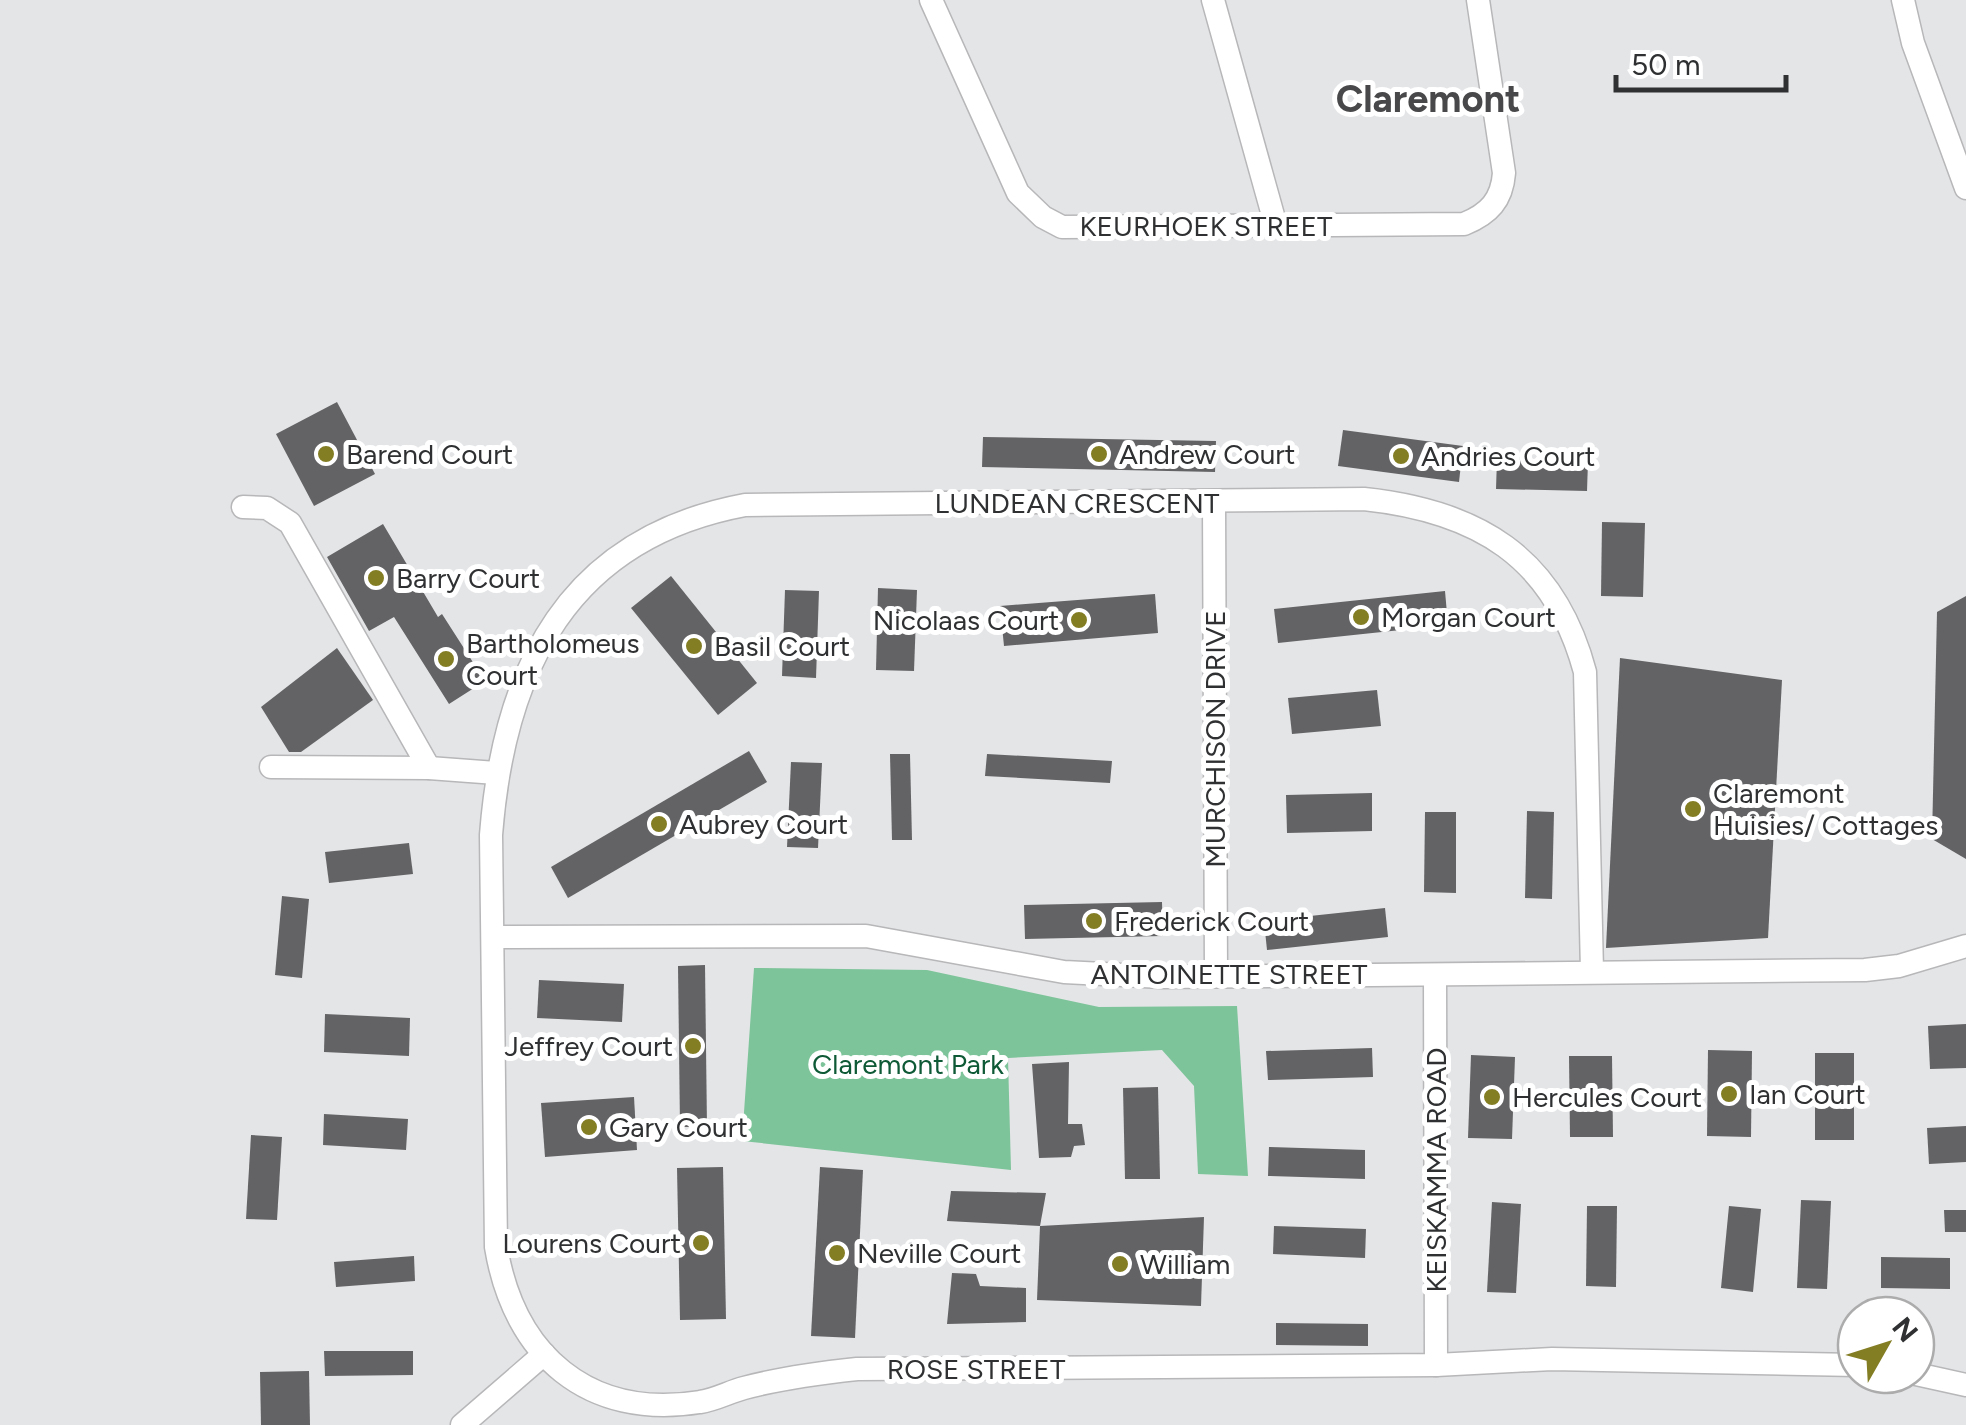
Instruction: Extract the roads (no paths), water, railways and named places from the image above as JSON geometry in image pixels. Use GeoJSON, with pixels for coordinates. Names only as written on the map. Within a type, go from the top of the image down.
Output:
{"type":"FeatureCollection","features":[{"type":"Feature","properties":{"kind":"street","name":"KEURHOEK STREET"},"geometry":{"type":"LineString","coordinates":[[932,0],[1012,181],[1052,224],[1276,226],[1464,224],[1492,207],[1502,191],[1504,172],[1478,0]]}},
{"type":"Feature","properties":{"kind":"street"},"geometry":{"type":"LineString","coordinates":[[1214,0],[1276,226]]}},
{"type":"Feature","properties":{"kind":"street"},"geometry":{"type":"LineString","coordinates":[[1903,0],[1913,43],[1966,188]]}},
{"type":"Feature","properties":{"kind":"street","name":"LUNDEAN CRESCENT"},"geometry":{"type":"LineString","coordinates":[[493,937],[491,835],[496,774],[512,708],[540,642],[584,582],[639,542],[689,519],[745,505],[1364,499],[1420,505],[1483,531],[1513,552],[1549,591],[1577,639],[1586,672],[1592,971]]}},
{"type":"Feature","properties":{"kind":"street","name":"MURCHISON DRIVE"},"geometry":{"type":"LineString","coordinates":[[1214,502],[1216,975]]}},
{"type":"Feature","properties":{"kind":"street"},"geometry":{"type":"LineString","coordinates":[[242,507],[266,508],[290,522],[429,768]]}},
{"type":"Feature","properties":{"kind":"street"},"geometry":{"type":"LineString","coordinates":[[271,767],[429,768],[496,774]]}},
{"type":"Feature","properties":{"kind":"street","name":"ANTOINETTE STREET"},"geometry":{"type":"LineString","coordinates":[[493,937],[866,936],[1064,972],[1216,975],[1865,970],[1912,963],[1966,946]]}},
{"type":"Feature","properties":{"kind":"street","name":"ROSE STREET"},"geometry":{"type":"LineString","coordinates":[[493,937],[496,1247],[502,1282],[518,1319],[544,1354],[567,1378],[597,1396],[665,1404],[703,1414],[810,1374],[857,1369],[1436,1365],[1552,1359],[1836,1365]]}},
{"type":"Feature","properties":{"kind":"street","name":"KEISKAMMA ROAD"},"geometry":{"type":"LineString","coordinates":[[1434,975],[1436,1365]]}},
{"type":"Feature","properties":{"kind":"street"},"geometry":{"type":"LineString","coordinates":[[462,1425],[544,1354]]}},
{"type":"Feature","properties":{"kind":"street"},"geometry":{"type":"LineString","coordinates":[[1936,1378],[1966,1385]]}},
{"type":"Feature","properties":{"kind":"place","name":"Barend Court"},"geometry":{"type":"Point","coordinates":[326,454]}},
{"type":"Feature","properties":{"kind":"place","name":"Andrew Court"},"geometry":{"type":"Point","coordinates":[1099,454]}},
{"type":"Feature","properties":{"kind":"place","name":"Andries Court"},"geometry":{"type":"Point","coordinates":[1401,456]}},
{"type":"Feature","properties":{"kind":"place","name":"Barry Court"},"geometry":{"type":"Point","coordinates":[376,578]}},
{"type":"Feature","properties":{"kind":"place","name":"Morgan Court"},"geometry":{"type":"Point","coordinates":[1361,617]}},
{"type":"Feature","properties":{"kind":"place","name":"Nicolaas Court"},"geometry":{"type":"Point","coordinates":[1079,620]}},
{"type":"Feature","properties":{"kind":"place","name":"Basil Court"},"geometry":{"type":"Point","coordinates":[694,646]}},
{"type":"Feature","properties":{"kind":"place","name":"Bartholomeus Court"},"geometry":{"type":"Point","coordinates":[446,659]}},
{"type":"Feature","properties":{"kind":"place","name":"Claremont Huisies/ Cottages"},"geometry":{"type":"Point","coordinates":[1693,809]}},
{"type":"Feature","properties":{"kind":"place","name":"Aubrey Court"},"geometry":{"type":"Point","coordinates":[659,824]}},
{"type":"Feature","properties":{"kind":"place","name":"Frederick Court"},"geometry":{"type":"Point","coordinates":[1094,921]}},
{"type":"Feature","properties":{"kind":"place","name":"Jeffrey Court"},"geometry":{"type":"Point","coordinates":[693,1046]}},
{"type":"Feature","properties":{"kind":"place","name":"Ian Court"},"geometry":{"type":"Point","coordinates":[1729,1094]}},
{"type":"Feature","properties":{"kind":"place","name":"Hercules Court"},"geometry":{"type":"Point","coordinates":[1492,1097]}},
{"type":"Feature","properties":{"kind":"place","name":"Gary Court"},"geometry":{"type":"Point","coordinates":[589,1127]}},
{"type":"Feature","properties":{"kind":"place","name":"Lourens Court"},"geometry":{"type":"Point","coordinates":[701,1243]}},
{"type":"Feature","properties":{"kind":"place","name":"Neville Court"},"geometry":{"type":"Point","coordinates":[837,1253]}},
{"type":"Feature","properties":{"kind":"place","name":"William"},"geometry":{"type":"Point","coordinates":[1120,1264]}},
{"type":"Feature","properties":{"kind":"district","name":"Claremont"},"geometry":{"type":"Point","coordinates":[1428,99]}},
{"type":"Feature","properties":{"kind":"park label","name":"Claremont Park"},"geometry":{"type":"Point","coordinates":[908,1064]}}]}
